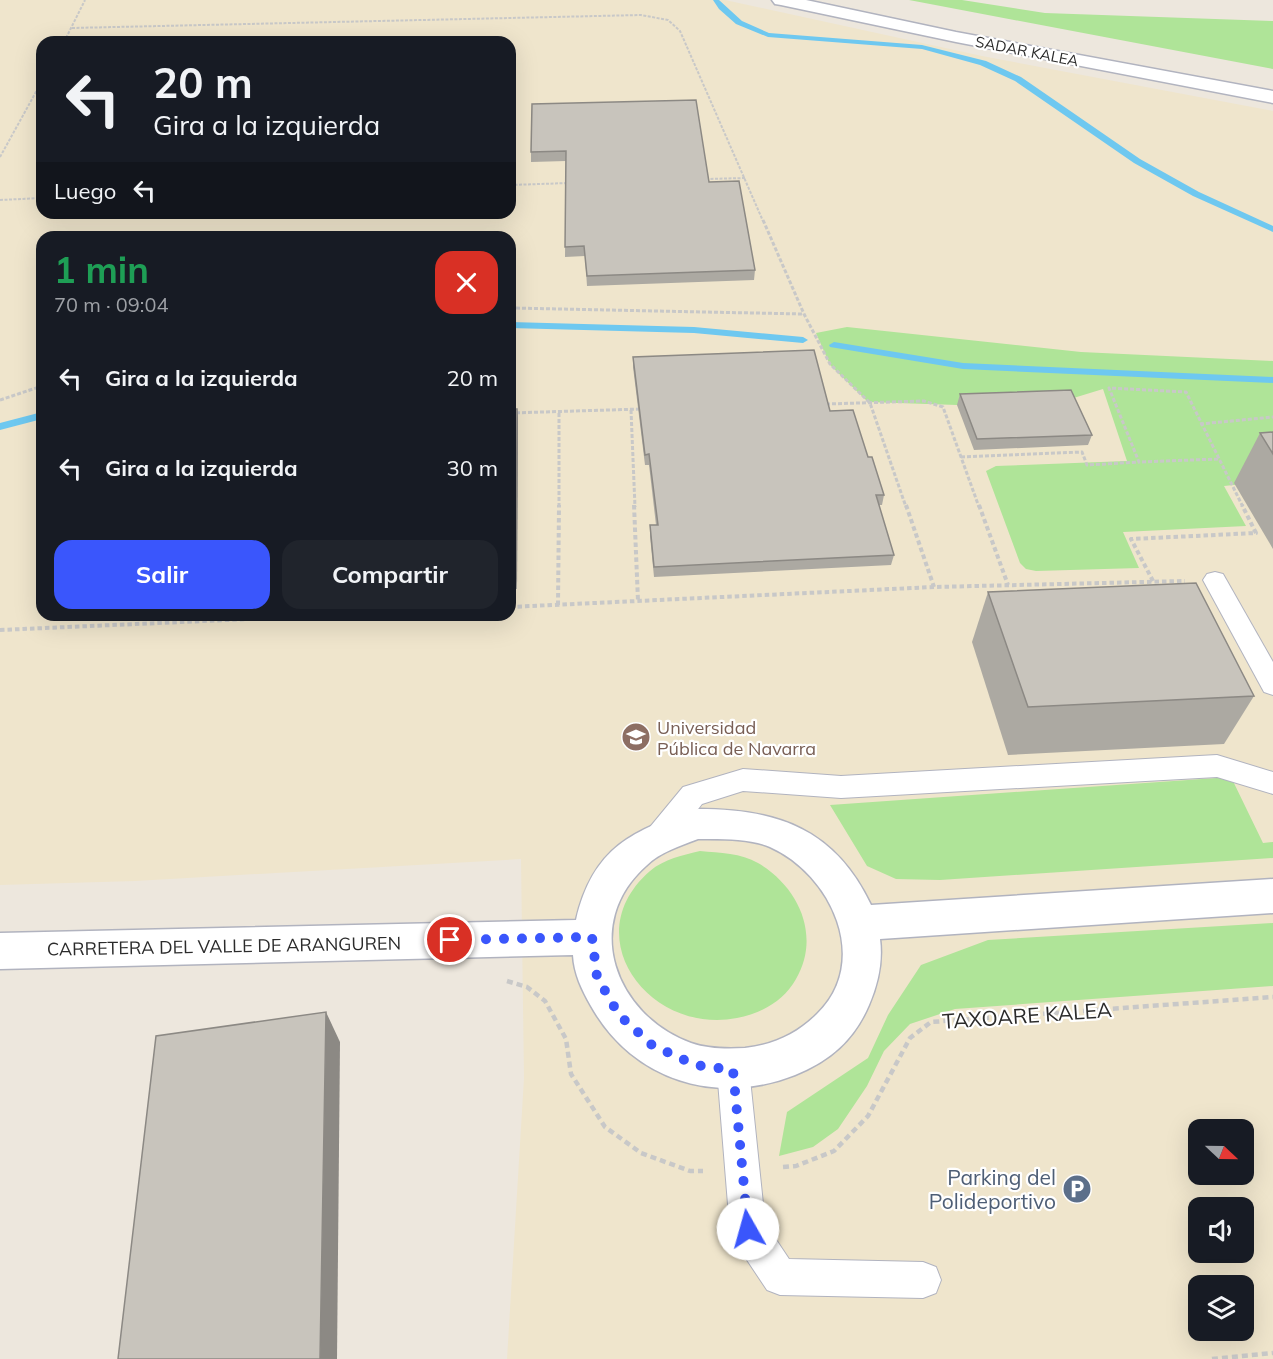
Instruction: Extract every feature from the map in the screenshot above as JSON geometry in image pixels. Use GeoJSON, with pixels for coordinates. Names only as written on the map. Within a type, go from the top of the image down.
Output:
{"type":"FeatureCollection","features":[{"type":"Feature","properties":{"kind":"street","name":"SADAR KALEA"},"geometry":{"type":"LineString","coordinates":[[781,0],[991,44],[1273,97]]}},
{"type":"Feature","properties":{"kind":"street","name":"SADAR KALEA"},"geometry":{"type":"LineString","coordinates":[[855,0],[1273,81]]}},
{"type":"Feature","properties":{"kind":"street"},"geometry":{"type":"LineString","coordinates":[[698,824],[740,824],[780,835],[815,856],[843,886],[859,923],[862,958],[855,993],[836,1024],[806,1049],[770,1065],[733,1070],[695,1065],[652,1045],[619,1015],[597,977],[592,937],[598,905],[611,877],[633,854],[660,836],[698,824]]}},
{"type":"Feature","properties":{"kind":"street"},"geometry":{"type":"LineString","coordinates":[[859,923],[1273,896]]}},
{"type":"Feature","properties":{"kind":"street","name":"CARRETERA DEL VALLE DE ARANGUREN"},"geometry":{"type":"LineString","coordinates":[[0,951],[592,937]]}},
{"type":"Feature","properties":{"kind":"lane"},"geometry":{"type":"LineString","coordinates":[[1215,580],[1273,685]]}},
{"type":"Feature","properties":{"kind":"lane"},"geometry":{"type":"LineString","coordinates":[[660,836],[693,795],[743,780],[841,787],[1217,766],[1273,783]]}},
{"type":"Feature","properties":{"kind":"lane"},"geometry":{"type":"LineString","coordinates":[[733,1070],[748,1229],[780,1276],[923,1280]]}},
{"type":"Feature","properties":{"kind":"path"},"geometry":{"type":"LineString","coordinates":[[67,36],[85,0]]}},
{"type":"Feature","properties":{"kind":"path"},"geometry":{"type":"LineString","coordinates":[[72,28],[656,17],[668,20],[680,31],[804,314],[830,364],[870,403],[934,587]]}},
{"type":"Feature","properties":{"kind":"path"},"geometry":{"type":"LineString","coordinates":[[0,157],[36,92]]}},
{"type":"Feature","properties":{"kind":"path"},"geometry":{"type":"LineString","coordinates":[[699,179],[746,178]]}},
{"type":"Feature","properties":{"kind":"path"},"geometry":{"type":"LineString","coordinates":[[516,185],[569,183]]}},
{"type":"Feature","properties":{"kind":"path"},"geometry":{"type":"LineString","coordinates":[[0,200],[36,198]]}},
{"type":"Feature","properties":{"kind":"path"},"geometry":{"type":"LineString","coordinates":[[516,308],[804,314]]}},
{"type":"Feature","properties":{"kind":"path"},"geometry":{"type":"LineString","coordinates":[[0,400],[36,388]]}},
{"type":"Feature","properties":{"kind":"path"},"geometry":{"type":"LineString","coordinates":[[1138,462],[1109,388],[1186,392],[1256,533],[1131,538],[1153,581]]}},
{"type":"Feature","properties":{"kind":"path"},"geometry":{"type":"LineString","coordinates":[[822,404],[924,401],[943,407],[1008,585]]}},
{"type":"Feature","properties":{"kind":"path"},"geometry":{"type":"LineString","coordinates":[[631,410],[638,601]]}},
{"type":"Feature","properties":{"kind":"path"},"geometry":{"type":"LineString","coordinates":[[516,413],[643,410]]}},
{"type":"Feature","properties":{"kind":"path"},"geometry":{"type":"LineString","coordinates":[[558,605],[559,412]]}},
{"type":"Feature","properties":{"kind":"path"},"geometry":{"type":"LineString","coordinates":[[1200,424],[1273,417]]}},
{"type":"Feature","properties":{"kind":"path"},"geometry":{"type":"LineString","coordinates":[[961,457],[1082,452],[1087,465],[1218,459]]}},
{"type":"Feature","properties":{"kind":"path"},"geometry":{"type":"LineString","coordinates":[[516,607],[934,587],[1215,580]]}},
{"type":"Feature","properties":{"kind":"path"},"geometry":{"type":"LineString","coordinates":[[0,630],[204,621]]}},
{"type":"Feature","properties":{"kind":"path"},"geometry":{"type":"LineString","coordinates":[[497,978],[527,987],[545,1001],[566,1039],[571,1074],[606,1127],[641,1153],[690,1171],[741,1170]]}},
{"type":"Feature","properties":{"kind":"path","name":"TAXOARE KALEA"},"geometry":{"type":"LineString","coordinates":[[741,1170],[796,1166],[834,1151],[868,1116],[910,1038],[932,1022],[1273,997]]}},
{"type":"Feature","properties":{"kind":"path"},"geometry":{"type":"LineString","coordinates":[[1212,1359],[1273,1353]]}},
{"type":"Feature","properties":{"kind":"shaded area","name":"Universidad Pública de Navarra"},"geometry":{"type":"Polygon","coordinates":[[[0,0],[725,0],[982,56],[1273,111],[1273,1359],[507,1359],[524,1078],[521,859],[135,881],[0,885],[0,0]]]}},
{"type":"Feature","properties":{"kind":"green space"},"geometry":{"type":"Polygon","coordinates":[[[909,0],[962,0],[1045,13],[1273,21],[1273,69],[909,0]]]}},
{"type":"Feature","properties":{"kind":"green space"},"geometry":{"type":"Polygon","coordinates":[[[847,327],[1081,352],[1273,361],[1273,481],[1224,486],[1246,526],[1123,532],[1139,568],[1036,571],[1026,569],[1020,563],[986,471],[996,466],[1127,461],[1103,389],[1067,400],[957,405],[868,402],[830,365],[816,333],[847,327]]]}},
{"type":"Feature","properties":{"kind":"green space"},"geometry":{"type":"Polygon","coordinates":[[[1231,777],[1263,843],[1273,842],[1273,858],[940,880],[896,879],[867,866],[830,805],[1231,777]]]}},
{"type":"Feature","properties":{"kind":"green space"},"geometry":{"type":"Polygon","coordinates":[[[700,851],[737,855],[758,863],[785,885],[802,914],[806,930],[806,946],[803,963],[796,979],[778,1000],[763,1010],[746,1016],[705,1019],[676,1011],[651,996],[632,975],[621,951],[620,924],[629,897],[650,871],[661,863],[700,851]]]}},
{"type":"Feature","properties":{"kind":"green space"},"geometry":{"type":"Polygon","coordinates":[[[1273,923],[1273,986],[955,1009],[910,1024],[884,1051],[867,1086],[838,1129],[813,1147],[779,1156],[787,1112],[868,1058],[888,1015],[921,965],[988,940],[1273,923]]]}},
{"type":"Feature","properties":{"kind":"building"},"geometry":{"type":"Polygon","coordinates":[[[696,100],[709,182],[739,181],[755,270],[587,276],[584,246],[565,247],[566,151],[531,152],[532,104],[696,100]]]}},
{"type":"Feature","properties":{"kind":"building"},"geometry":{"type":"Polygon","coordinates":[[[814,350],[830,411],[853,410],[868,457],[872,457],[884,495],[876,495],[894,555],[654,567],[650,525],[658,525],[649,454],[645,455],[633,357],[814,350]]]}},
{"type":"Feature","properties":{"kind":"building"},"geometry":{"type":"Polygon","coordinates":[[[1071,390],[1092,435],[977,439],[960,394],[1071,390]]]}},
{"type":"Feature","properties":{"kind":"building"},"geometry":{"type":"Polygon","coordinates":[[[516,409],[517,409],[516,578],[516,409]]]}},
{"type":"Feature","properties":{"kind":"building"},"geometry":{"type":"Polygon","coordinates":[[[1273,432],[1273,454],[1260,433],[1273,432]]]}},
{"type":"Feature","properties":{"kind":"building"},"geometry":{"type":"Polygon","coordinates":[[[1196,583],[1254,696],[1028,707],[988,592],[1196,583]]]}},
{"type":"Feature","properties":{"kind":"building"},"geometry":{"type":"Polygon","coordinates":[[[326,1012],[320,1359],[118,1359],[156,1036],[326,1012]]]}},
{"type":"Feature","properties":{"kind":"waterway"},"geometry":{"type":"LineString","coordinates":[[716,1],[739,22],[768,35],[922,47],[983,63],[1018,79],[1137,161],[1196,194],[1273,229]]}},
{"type":"Feature","properties":{"kind":"waterway"},"geometry":{"type":"LineString","coordinates":[[516,325],[694,330],[803,340]]}},
{"type":"Feature","properties":{"kind":"waterway"},"geometry":{"type":"LineString","coordinates":[[834,345],[963,366],[1273,380]]}},
{"type":"Feature","properties":{"kind":"waterway"},"geometry":{"type":"LineString","coordinates":[[0,427],[36,417]]}},
{"type":"Feature","properties":{"kind":"place","name":"Universidad Pública de Navarra"},"geometry":{"type":"Point","coordinates":[636,737]}},
{"type":"Feature","properties":{"kind":"place","name":"Parking del Polideportivo"},"geometry":{"type":"Point","coordinates":[1077,1189]}},
{"type":"Feature","properties":{"kind":"route"},"geometry":{"type":"LineString","coordinates":[[450,940],[592,937],[597,977],[619,1015],[652,1045],[695,1065],[733,1070],[748,1229]]}}]}
